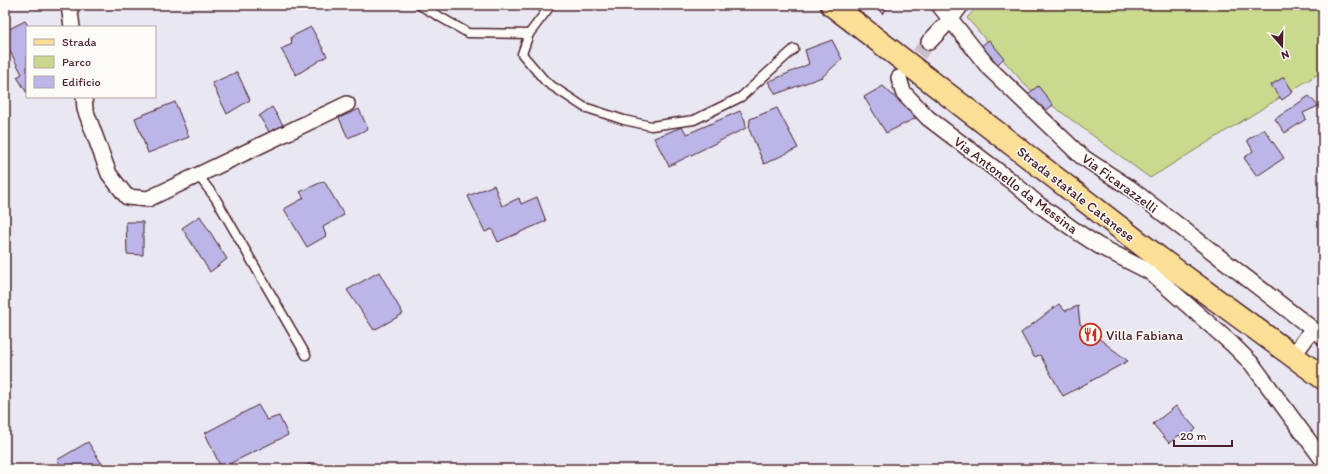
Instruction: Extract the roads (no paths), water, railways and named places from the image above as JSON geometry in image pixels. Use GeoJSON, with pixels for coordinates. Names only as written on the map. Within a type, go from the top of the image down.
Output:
{"type":"FeatureCollection","features":[{"type":"Feature","properties":{"kind":"main road","name":"Strada statale Catanese"},"geometry":{"type":"LineString","coordinates":[[832,5],[1159,258],[1323,378]]}},
{"type":"Feature","properties":{"kind":"street"},"geometry":{"type":"LineString","coordinates":[[69,5],[72,26]]}},
{"type":"Feature","properties":{"kind":"street","name":"Via Ficarazzelli"},"geometry":{"type":"LineString","coordinates":[[939,5],[989,68],[1082,156],[1130,188],[1318,333]]}},
{"type":"Feature","properties":{"kind":"street"},"geometry":{"type":"LineString","coordinates":[[929,42],[950,20],[961,5]]}},
{"type":"Feature","properties":{"kind":"street","name":"Via Antonello da Messina"},"geometry":{"type":"LineString","coordinates":[[899,78],[903,92],[928,118],[1076,232],[1099,246],[1150,272],[1232,344],[1252,364],[1323,460]]}},
{"type":"Feature","properties":{"kind":"street"},"geometry":{"type":"LineString","coordinates":[[84,98],[86,109],[109,174],[127,197],[148,200],[198,174],[347,104]]}},
{"type":"Feature","properties":{"kind":"street"},"geometry":{"type":"LineString","coordinates":[[1294,356],[1318,333]]}},
{"type":"Feature","properties":{"kind":"lane"},"geometry":{"type":"LineString","coordinates":[[551,5],[530,34],[522,54],[546,82],[584,107],[624,120],[651,126],[694,120],[741,97],[794,49]]}},
{"type":"Feature","properties":{"kind":"lane"},"geometry":{"type":"LineString","coordinates":[[421,6],[468,33],[530,34]]}},
{"type":"Feature","properties":{"kind":"lane"},"geometry":{"type":"LineString","coordinates":[[198,174],[216,199],[306,355]]}},
{"type":"Feature","properties":{"kind":"tunnel"},"geometry":{"type":"LineString","coordinates":[[904,72],[929,42]]}},
{"type":"Feature","properties":{"kind":"place","name":"Villa Fabiana"},"geometry":{"type":"Point","coordinates":[1091,335]}}]}
